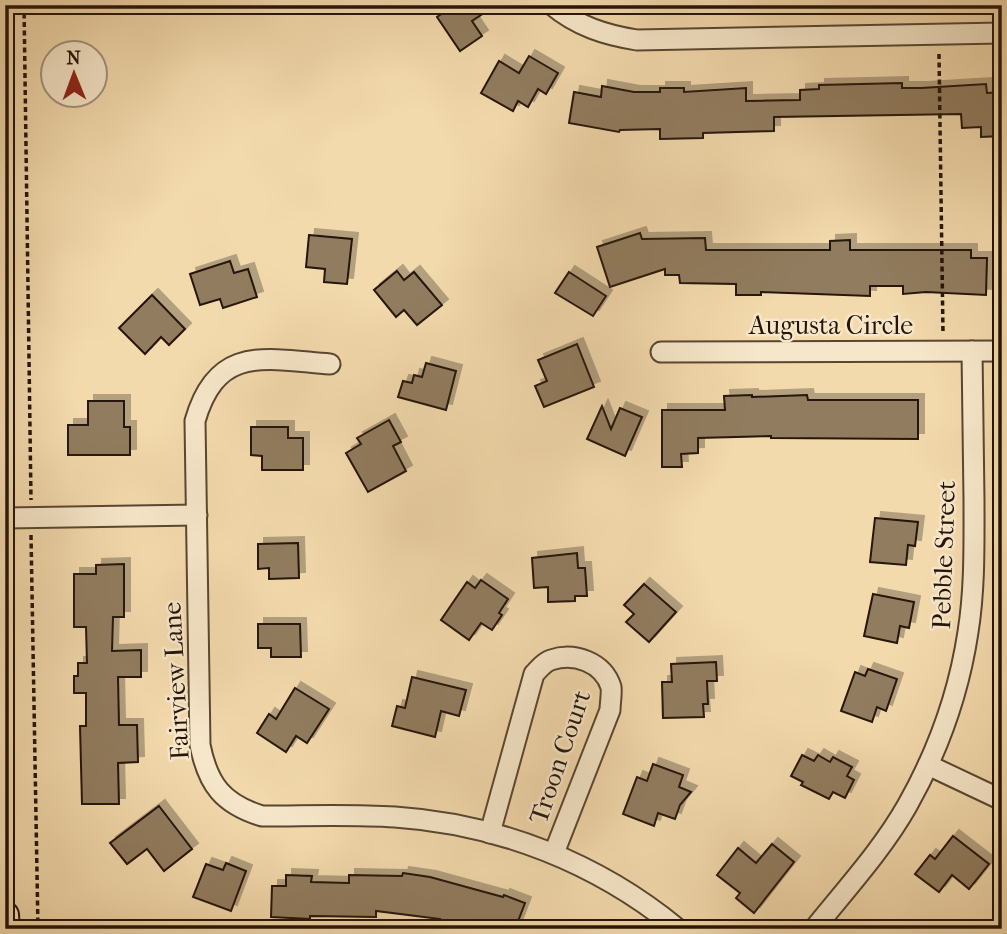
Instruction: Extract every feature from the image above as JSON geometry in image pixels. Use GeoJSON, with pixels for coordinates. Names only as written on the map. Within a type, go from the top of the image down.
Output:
{"type":"FeatureCollection","features":[{"type":"Feature","properties":{"kind":"street"},"geometry":{"type":"LineString","coordinates":[[552,5],[587,27],[611,36],[636,40],[1002,33]]}},
{"type":"Feature","properties":{"kind":"street","name":"Pebble Street"},"geometry":{"type":"LineString","coordinates":[[814,929],[876,852],[906,808],[928,765],[960,672],[974,581],[972,351]]}},
{"type":"Feature","properties":{"kind":"street","name":"Augusta Circle"},"geometry":{"type":"LineString","coordinates":[[661,352],[1002,351]]}},
{"type":"Feature","properties":{"kind":"street","name":"Fairview Lane"},"geometry":{"type":"LineString","coordinates":[[330,364],[261,359],[241,362],[225,370],[211,383],[201,399],[195,421],[200,745],[212,782],[225,798],[242,810],[262,816],[396,817],[440,822],[490,833],[554,853],[618,886],[650,906],[678,929]]}},
{"type":"Feature","properties":{"kind":"street"},"geometry":{"type":"LineString","coordinates":[[5,518],[197,515]]}},
{"type":"Feature","properties":{"kind":"street","name":"Troon Court"},"geometry":{"type":"LineString","coordinates":[[490,833],[534,674],[548,660],[569,657],[590,661],[604,673],[611,689],[610,710],[554,853]]}},
{"type":"Feature","properties":{"kind":"street"},"geometry":{"type":"LineString","coordinates":[[928,765],[1002,800]]}},
{"type":"Feature","properties":{"kind":"street"},"geometry":{"type":"LineString","coordinates":[[5,915],[6,929]]}},
{"type":"Feature","properties":{"kind":"path"},"geometry":{"type":"LineString","coordinates":[[24,5],[38,929]]}},
{"type":"Feature","properties":{"kind":"path"},"geometry":{"type":"LineString","coordinates":[[938,34],[943,206],[943,351]]}},
{"type":"Feature","properties":{"kind":"building"},"geometry":{"type":"Polygon","coordinates":[[[439,5],[496,5],[472,21],[482,36],[460,51],[437,17],[444,12],[439,5]]]}},
{"type":"Feature","properties":{"kind":"building"},"geometry":{"type":"Polygon","coordinates":[[[529,56],[558,73],[546,94],[538,89],[528,107],[518,101],[513,111],[481,93],[499,61],[519,73],[529,56]]]}},
{"type":"Feature","properties":{"kind":"building"},"geometry":{"type":"Polygon","coordinates":[[[902,83],[902,88],[986,84],[987,93],[1002,92],[1002,136],[981,137],[981,127],[962,128],[961,114],[774,117],[774,131],[703,133],[703,138],[660,139],[660,129],[619,132],[569,123],[574,92],[601,97],[602,86],[634,92],[660,92],[660,88],[684,88],[684,92],[746,88],[746,101],[800,100],[800,90],[819,89],[819,85],[902,83]]]}},
{"type":"Feature","properties":{"kind":"building"},"geometry":{"type":"Polygon","coordinates":[[[640,233],[642,239],[705,238],[706,250],[830,250],[830,241],[850,240],[850,250],[971,250],[971,258],[987,258],[986,295],[926,292],[903,294],[903,286],[870,286],[870,296],[761,292],[761,295],[736,295],[736,284],[680,283],[679,275],[665,275],[665,269],[610,287],[597,247],[640,233]]]}},
{"type":"Feature","properties":{"kind":"building"},"geometry":{"type":"Polygon","coordinates":[[[309,235],[352,239],[347,284],[324,282],[325,269],[306,267],[309,235]]]}},
{"type":"Feature","properties":{"kind":"building"},"geometry":{"type":"Polygon","coordinates":[[[230,261],[234,273],[248,269],[257,297],[223,308],[220,299],[200,305],[190,274],[230,261]]]}},
{"type":"Feature","properties":{"kind":"building"},"geometry":{"type":"Polygon","coordinates":[[[397,271],[404,280],[414,272],[442,305],[417,325],[404,310],[396,317],[374,290],[397,271]]]}},
{"type":"Feature","properties":{"kind":"building"},"geometry":{"type":"Polygon","coordinates":[[[569,272],[606,296],[593,316],[555,293],[569,272]]]}},
{"type":"Feature","properties":{"kind":"building"},"geometry":{"type":"Polygon","coordinates":[[[152,295],[185,329],[169,345],[161,337],[145,354],[119,328],[152,295]]]}},
{"type":"Feature","properties":{"kind":"building"},"geometry":{"type":"Polygon","coordinates":[[[577,344],[594,387],[544,407],[535,386],[547,381],[538,360],[577,344]]]}},
{"type":"Feature","properties":{"kind":"building"},"geometry":{"type":"Polygon","coordinates":[[[426,363],[456,371],[446,410],[398,397],[403,381],[412,383],[414,375],[422,377],[426,363]]]}},
{"type":"Feature","properties":{"kind":"building"},"geometry":{"type":"Polygon","coordinates":[[[807,395],[808,400],[918,400],[918,439],[771,436],[698,438],[698,453],[681,454],[682,467],[662,467],[662,410],[725,410],[724,396],[807,395]]]}},
{"type":"Feature","properties":{"kind":"building"},"geometry":{"type":"Polygon","coordinates":[[[88,401],[124,401],[124,427],[130,427],[130,455],[68,455],[68,425],[88,425],[88,401]]]}},
{"type":"Feature","properties":{"kind":"building"},"geometry":{"type":"Polygon","coordinates":[[[602,406],[611,429],[620,408],[642,417],[625,456],[587,439],[602,406]]]}},
{"type":"Feature","properties":{"kind":"building"},"geometry":{"type":"Polygon","coordinates":[[[389,420],[401,442],[393,446],[406,471],[368,492],[346,453],[361,444],[357,438],[389,420]]]}},
{"type":"Feature","properties":{"kind":"building"},"geometry":{"type":"Polygon","coordinates":[[[251,427],[288,427],[288,438],[303,438],[303,470],[262,470],[262,456],[251,455],[251,427]]]}},
{"type":"Feature","properties":{"kind":"building"},"geometry":{"type":"Polygon","coordinates":[[[875,518],[918,522],[915,546],[908,545],[906,565],[870,562],[875,518]]]}},
{"type":"Feature","properties":{"kind":"building"},"geometry":{"type":"Polygon","coordinates":[[[298,543],[299,578],[269,579],[269,568],[258,569],[258,544],[298,543]]]}},
{"type":"Feature","properties":{"kind":"building"},"geometry":{"type":"Polygon","coordinates":[[[577,553],[578,568],[585,568],[587,596],[575,596],[575,601],[548,602],[548,587],[534,588],[532,558],[577,553]]]}},
{"type":"Feature","properties":{"kind":"building"},"geometry":{"type":"Polygon","coordinates":[[[124,564],[124,617],[113,617],[112,651],[141,650],[141,677],[118,677],[119,725],[137,725],[138,762],[118,763],[119,804],[82,804],[80,726],[86,726],[86,693],[74,693],[74,676],[78,676],[78,663],[87,663],[86,627],[74,627],[74,574],[96,574],[96,565],[124,564]]]}},
{"type":"Feature","properties":{"kind":"building"},"geometry":{"type":"Polygon","coordinates":[[[481,580],[508,599],[492,630],[481,623],[469,640],[441,620],[467,582],[475,588],[481,580]]]}},
{"type":"Feature","properties":{"kind":"building"},"geometry":{"type":"Polygon","coordinates":[[[644,584],[676,612],[649,642],[626,622],[634,614],[624,605],[644,584]]]}},
{"type":"Feature","properties":{"kind":"building"},"geometry":{"type":"Polygon","coordinates":[[[873,594],[914,602],[909,628],[900,626],[897,643],[864,636],[873,594]]]}},
{"type":"Feature","properties":{"kind":"building"},"geometry":{"type":"Polygon","coordinates":[[[258,624],[300,624],[301,657],[271,657],[271,648],[258,648],[258,624]]]}},
{"type":"Feature","properties":{"kind":"building"},"geometry":{"type":"Polygon","coordinates":[[[716,662],[717,681],[707,681],[708,704],[703,704],[704,717],[663,718],[662,682],[672,682],[671,664],[716,662]]]}},
{"type":"Feature","properties":{"kind":"building"},"geometry":{"type":"Polygon","coordinates":[[[868,669],[897,679],[886,711],[877,707],[872,722],[841,711],[855,672],[865,676],[868,669]]]}},
{"type":"Feature","properties":{"kind":"building"},"geometry":{"type":"Polygon","coordinates":[[[412,677],[466,690],[459,716],[441,711],[435,737],[392,726],[397,706],[405,708],[412,677]]]}},
{"type":"Feature","properties":{"kind":"building"},"geometry":{"type":"Polygon","coordinates":[[[295,688],[329,709],[307,743],[296,736],[286,752],[257,733],[269,714],[276,719],[295,688]]]}},
{"type":"Feature","properties":{"kind":"building"},"geometry":{"type":"Polygon","coordinates":[[[802,755],[814,761],[818,755],[830,762],[833,757],[852,767],[847,776],[854,780],[845,798],[833,792],[829,799],[801,785],[803,782],[791,776],[802,755]]]}},
{"type":"Feature","properties":{"kind":"building"},"geometry":{"type":"Polygon","coordinates":[[[653,764],[683,775],[679,787],[691,792],[680,805],[675,819],[658,813],[654,826],[623,814],[637,777],[647,781],[653,764]]]}},
{"type":"Feature","properties":{"kind":"building"},"geometry":{"type":"Polygon","coordinates":[[[159,806],[192,849],[164,871],[147,849],[127,864],[110,843],[159,806]]]}},
{"type":"Feature","properties":{"kind":"building"},"geometry":{"type":"Polygon","coordinates":[[[953,836],[989,864],[969,889],[952,875],[939,892],[915,874],[930,855],[935,859],[953,836]]]}},
{"type":"Feature","properties":{"kind":"building"},"geometry":{"type":"Polygon","coordinates":[[[772,844],[794,862],[754,913],[736,898],[740,893],[717,875],[738,848],[756,863],[772,844]]]}},
{"type":"Feature","properties":{"kind":"building"},"geometry":{"type":"Polygon","coordinates":[[[226,863],[246,871],[231,911],[193,897],[206,864],[223,870],[226,863]]]}},
{"type":"Feature","properties":{"kind":"building"},"geometry":{"type":"Polygon","coordinates":[[[403,873],[430,877],[503,897],[504,895],[525,903],[515,929],[458,929],[438,924],[440,919],[376,911],[376,917],[271,917],[272,886],[286,886],[286,875],[312,876],[311,882],[349,883],[349,875],[402,876],[403,873]]]}}]}
